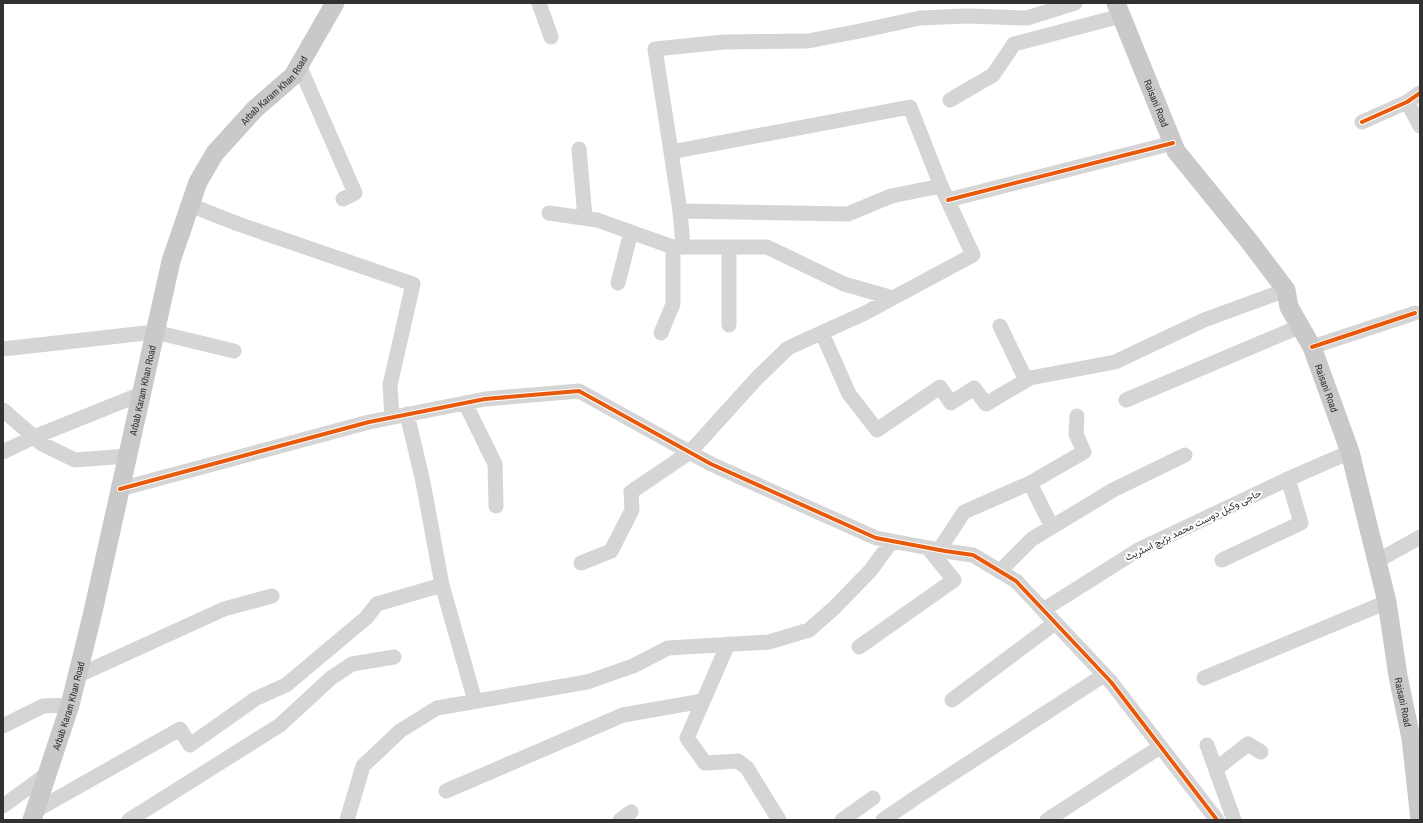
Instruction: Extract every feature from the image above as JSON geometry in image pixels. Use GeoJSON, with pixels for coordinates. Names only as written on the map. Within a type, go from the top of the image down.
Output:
{"type":"FeatureCollection","features":[{"type":"Feature","properties":{"kind":"main road","name":"Arbab Karam Khan Road"},"geometry":{"type":"LineString","coordinates":[[33,815],[70,705],[171,261],[198,182],[215,153],[254,109],[293,76],[335,3]]}},
{"type":"Feature","properties":{"kind":"main road","name":"Raisani Road"},"geometry":{"type":"LineString","coordinates":[[1118,9],[1176,151],[1249,241],[1286,290],[1289,306],[1312,347],[1350,452],[1388,602],[1398,676],[1411,738],[1420,820]]}},
{"type":"Feature","properties":{"kind":"street"},"geometry":{"type":"LineString","coordinates":[[539,3],[551,37]]}},
{"type":"Feature","properties":{"kind":"street"},"geometry":{"type":"LineString","coordinates":[[661,333],[673,304],[680,210],[655,49],[724,42],[808,40],[860,32],[920,18],[966,16],[1027,18],[1075,3]]}},
{"type":"Feature","properties":{"kind":"street"},"geometry":{"type":"LineString","coordinates":[[950,100],[993,75],[1014,44],[1118,9]]}},
{"type":"Feature","properties":{"kind":"street"},"geometry":{"type":"LineString","coordinates":[[299,65],[355,193],[343,199]]}},
{"type":"Feature","properties":{"kind":"street"},"geometry":{"type":"LineString","coordinates":[[1362,122],[1407,102],[1420,93]]}},
{"type":"Feature","properties":{"kind":"street"},"geometry":{"type":"LineString","coordinates":[[1407,102],[1420,126]]}},
{"type":"Feature","properties":{"kind":"street"},"geometry":{"type":"LineString","coordinates":[[581,563],[611,551],[632,510],[631,492],[690,452],[757,378],[788,348],[893,298],[973,255],[941,186],[910,107],[671,152]]}},
{"type":"Feature","properties":{"kind":"street"},"geometry":{"type":"LineString","coordinates":[[948,200],[1172,143]]}},
{"type":"Feature","properties":{"kind":"street"},"geometry":{"type":"LineString","coordinates":[[580,149],[585,218]]}},
{"type":"Feature","properties":{"kind":"street"},"geometry":{"type":"LineString","coordinates":[[680,210],[848,214],[891,196],[941,186]]}},
{"type":"Feature","properties":{"kind":"street"},"geometry":{"type":"LineString","coordinates":[[190,205],[238,224],[414,284],[390,385],[392,417]]}},
{"type":"Feature","properties":{"kind":"street"},"geometry":{"type":"LineString","coordinates":[[549,213],[597,220],[678,247],[767,247],[844,284],[893,298]]}},
{"type":"Feature","properties":{"kind":"street"},"geometry":{"type":"LineString","coordinates":[[618,283],[631,232]]}},
{"type":"Feature","properties":{"kind":"street"},"geometry":{"type":"LineString","coordinates":[[728,247],[729,325]]}},
{"type":"Feature","properties":{"kind":"street"},"geometry":{"type":"LineString","coordinates":[[822,332],[849,394],[877,430],[940,387],[951,403],[974,388],[986,404],[1030,378],[1115,362],[1204,320],[1286,290]]}},
{"type":"Feature","properties":{"kind":"street"},"geometry":{"type":"LineString","coordinates":[[1312,347],[1415,313]]}},
{"type":"Feature","properties":{"kind":"street"},"geometry":{"type":"LineString","coordinates":[[1000,326],[1026,380]]}},
{"type":"Feature","properties":{"kind":"street"},"geometry":{"type":"LineString","coordinates":[[1126,400],[1301,326]]}},
{"type":"Feature","properties":{"kind":"street"},"geometry":{"type":"LineString","coordinates":[[3,349],[155,332],[234,351]]}},
{"type":"Feature","properties":{"kind":"street"},"geometry":{"type":"LineString","coordinates":[[120,489],[392,417],[485,399],[579,391],[690,452],[758,485],[876,538],[973,555],[1016,581],[1104,675],[1217,820]]}},
{"type":"Feature","properties":{"kind":"street"},"geometry":{"type":"LineString","coordinates":[[3,452],[34,437],[141,394]]}},
{"type":"Feature","properties":{"kind":"street"},"geometry":{"type":"LineString","coordinates":[[465,403],[495,464],[496,506]]}},
{"type":"Feature","properties":{"kind":"street"},"geometry":{"type":"LineString","coordinates":[[3,410],[42,444],[75,460],[127,456]]}},
{"type":"Feature","properties":{"kind":"street"},"geometry":{"type":"LineString","coordinates":[[407,414],[442,585],[475,701]]}},
{"type":"Feature","properties":{"kind":"street"},"geometry":{"type":"LineString","coordinates":[[934,549],[964,512],[1030,483],[1084,452],[1076,434],[1077,416]]}},
{"type":"Feature","properties":{"kind":"street","name":"حاجی وکیل دوست محمد بڑیچ اسٹریٹ"},"geometry":{"type":"LineString","coordinates":[[1043,610],[1138,550],[1288,479],[1350,452]]}},
{"type":"Feature","properties":{"kind":"street"},"geometry":{"type":"LineString","coordinates":[[1000,571],[1032,539],[1113,490],[1185,455]]}},
{"type":"Feature","properties":{"kind":"street"},"geometry":{"type":"LineString","coordinates":[[1222,560],[1301,523],[1288,479]]}},
{"type":"Feature","properties":{"kind":"street"},"geometry":{"type":"LineString","coordinates":[[1030,483],[1052,527]]}},
{"type":"Feature","properties":{"kind":"street"},"geometry":{"type":"LineString","coordinates":[[1377,561],[1420,537]]}},
{"type":"Feature","properties":{"kind":"street"},"geometry":{"type":"LineString","coordinates":[[347,820],[364,766],[400,730],[437,708],[587,682],[633,666],[668,648],[769,642],[809,630],[834,608],[870,571],[892,541]]}},
{"type":"Feature","properties":{"kind":"street"},"geometry":{"type":"LineString","coordinates":[[858,648],[954,580],[934,549]]}},
{"type":"Feature","properties":{"kind":"street"},"geometry":{"type":"LineString","coordinates":[[33,815],[180,729],[190,745],[255,699],[286,685],[366,618],[377,604],[442,585]]}},
{"type":"Feature","properties":{"kind":"street"},"geometry":{"type":"LineString","coordinates":[[77,676],[224,609],[272,596]]}},
{"type":"Feature","properties":{"kind":"street"},"geometry":{"type":"LineString","coordinates":[[1204,678],[1388,602]]}},
{"type":"Feature","properties":{"kind":"street"},"geometry":{"type":"LineString","coordinates":[[952,700],[1055,623]]}},
{"type":"Feature","properties":{"kind":"street"},"geometry":{"type":"LineString","coordinates":[[728,644],[687,738],[705,763],[738,761],[747,768],[779,820]]}},
{"type":"Feature","properties":{"kind":"street"},"geometry":{"type":"LineString","coordinates":[[129,820],[280,725],[330,678],[352,664],[394,657]]}},
{"type":"Feature","properties":{"kind":"street"},"geometry":{"type":"LineString","coordinates":[[883,820],[1104,675]]}},
{"type":"Feature","properties":{"kind":"street"},"geometry":{"type":"LineString","coordinates":[[446,791],[623,715],[703,701]]}},
{"type":"Feature","properties":{"kind":"street"},"geometry":{"type":"LineString","coordinates":[[3,726],[43,706],[70,705]]}},
{"type":"Feature","properties":{"kind":"street"},"geometry":{"type":"LineString","coordinates":[[1216,769],[1248,744],[1261,752]]}},
{"type":"Feature","properties":{"kind":"street"},"geometry":{"type":"LineString","coordinates":[[1207,745],[1234,820]]}},
{"type":"Feature","properties":{"kind":"street"},"geometry":{"type":"LineString","coordinates":[[1047,820],[1160,747]]}},
{"type":"Feature","properties":{"kind":"street"},"geometry":{"type":"LineString","coordinates":[[3,806],[47,774]]}},
{"type":"Feature","properties":{"kind":"street"},"geometry":{"type":"LineString","coordinates":[[842,820],[873,798]]}},
{"type":"Feature","properties":{"kind":"cycle path"},"geometry":{"type":"LineString","coordinates":[[1362,122],[1407,102],[1420,93]]}},
{"type":"Feature","properties":{"kind":"cycle path"},"geometry":{"type":"LineString","coordinates":[[948,200],[1173,143]]}},
{"type":"Feature","properties":{"kind":"cycle path"},"geometry":{"type":"LineString","coordinates":[[1312,347],[1415,313]]}},
{"type":"Feature","properties":{"kind":"cycle path"},"geometry":{"type":"LineString","coordinates":[[120,489],[369,422],[485,399],[579,391],[711,464],[876,538],[973,555],[1016,581],[1111,682],[1217,820]]}}]}
